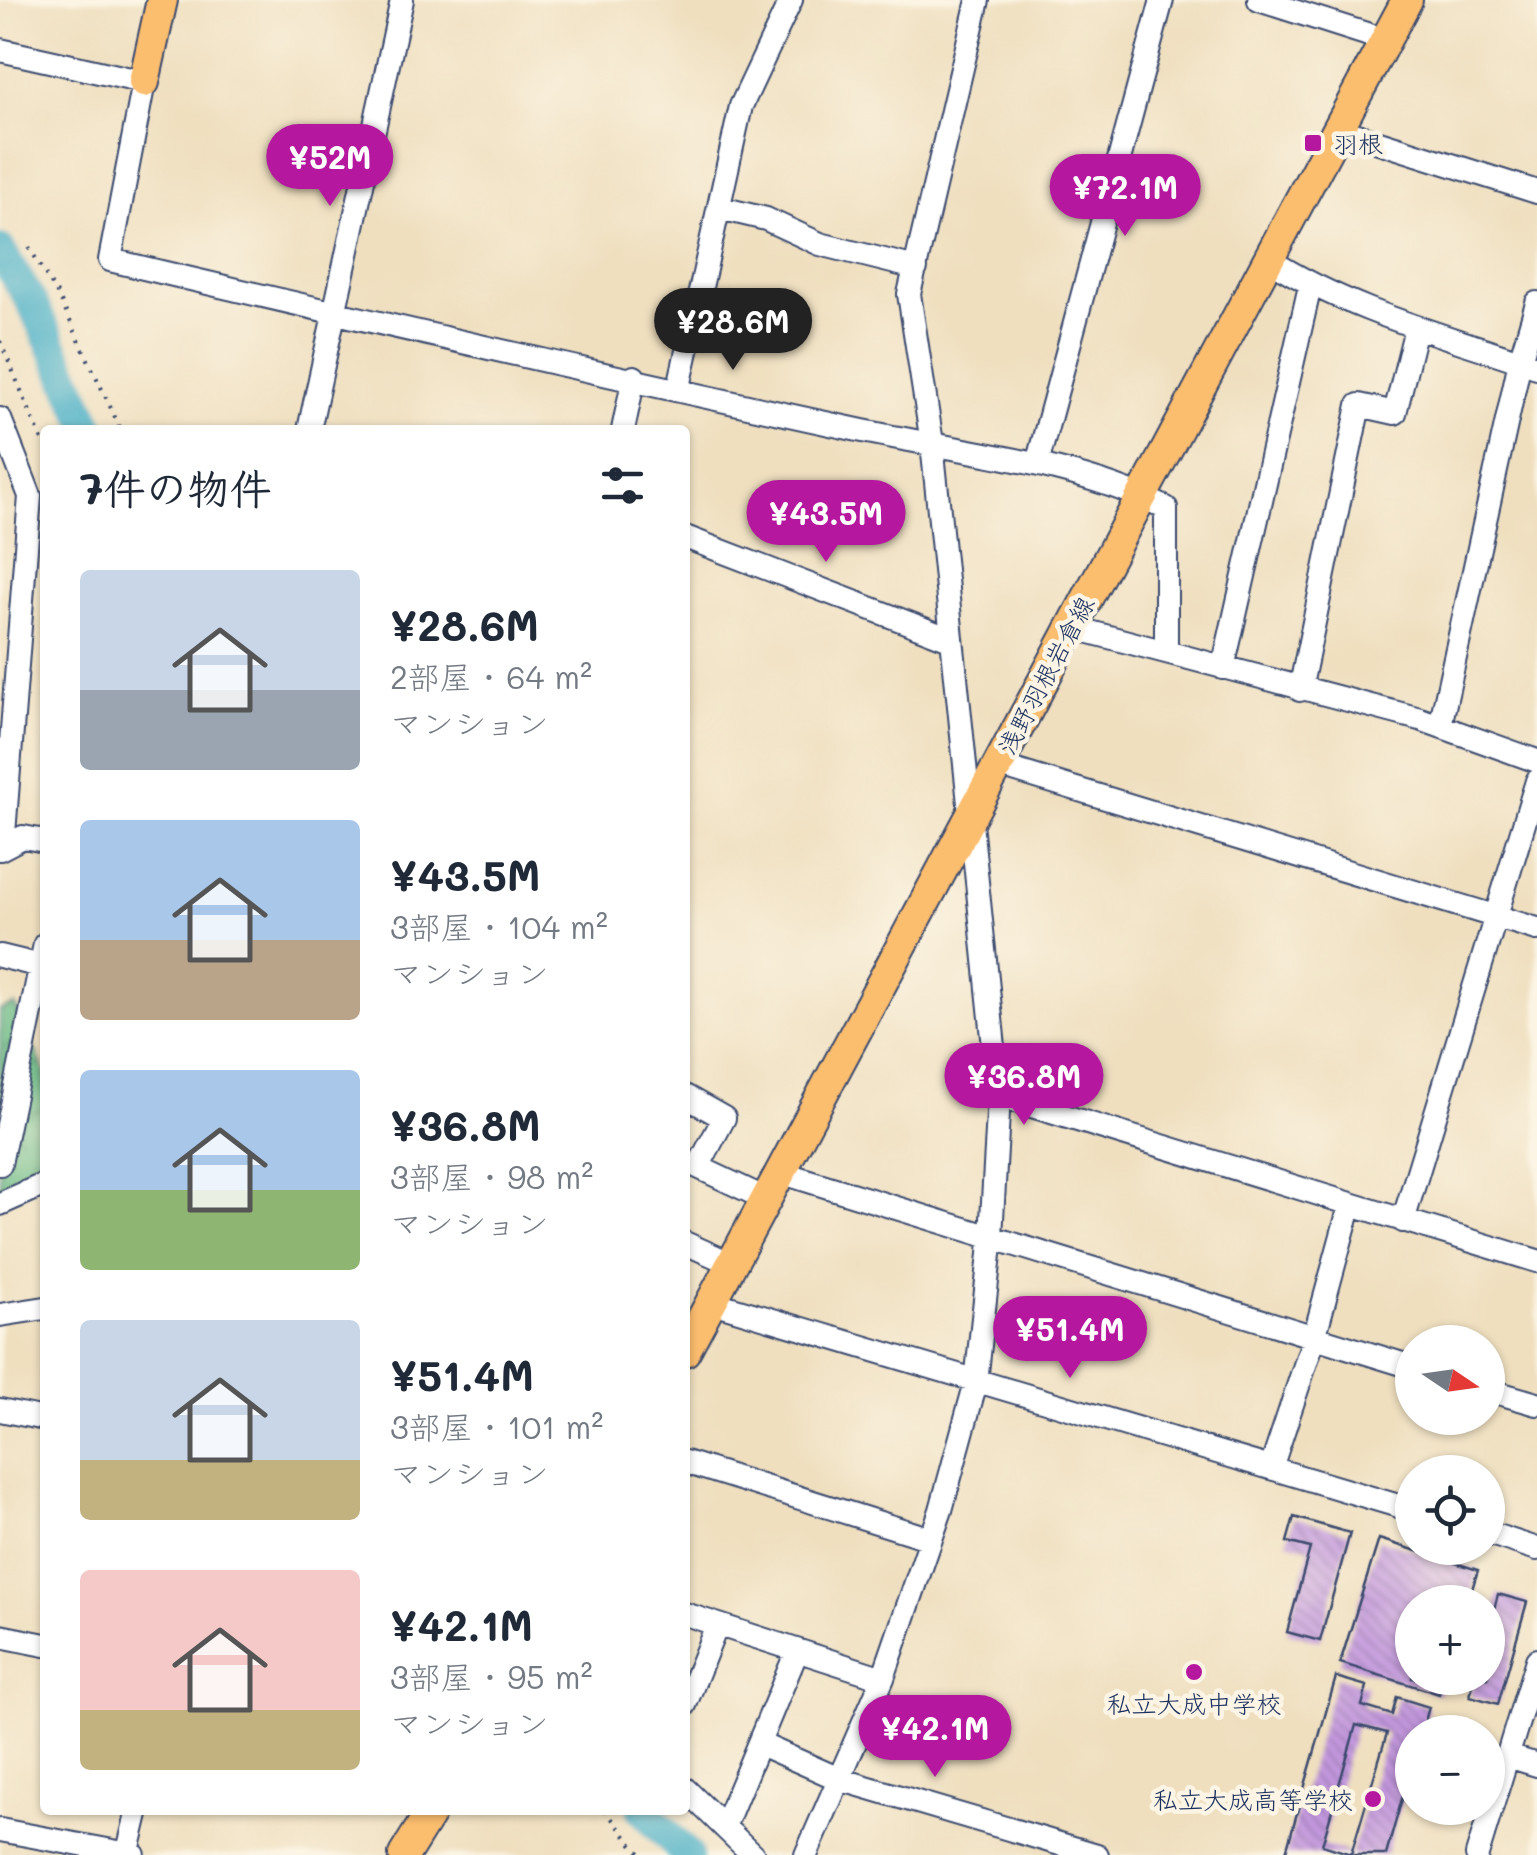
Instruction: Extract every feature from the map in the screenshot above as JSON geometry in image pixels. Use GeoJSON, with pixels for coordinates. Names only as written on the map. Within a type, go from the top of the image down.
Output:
{"type":"FeatureCollection","features":[{"type":"Feature","properties":{"kind":"main road"},"geometry":{"type":"LineString","coordinates":[[144,82],[162,0]]}},
{"type":"Feature","properties":{"kind":"main road","name":"浅野羽根岩倉線"},"geometry":{"type":"LineString","coordinates":[[690,1342],[1407,0]]}},
{"type":"Feature","properties":{"kind":"main road"},"geometry":{"type":"LineString","coordinates":[[404,1855],[429,1815]]}},
{"type":"Feature","properties":{"kind":"street"},"geometry":{"type":"LineString","coordinates":[[310,425],[402,0]]}},
{"type":"Feature","properties":{"kind":"street"},"geometry":{"type":"LineString","coordinates":[[679,387],[742,106],[790,0]]}},
{"type":"Feature","properties":{"kind":"street"},"geometry":{"type":"LineString","coordinates":[[806,1855],[883,1678],[931,1539],[976,1382],[991,1241],[999,1096],[932,443],[909,294],[978,0]]}},
{"type":"Feature","properties":{"kind":"street"},"geometry":{"type":"LineString","coordinates":[[1037,464],[1162,0]]}},
{"type":"Feature","properties":{"kind":"street"},"geometry":{"type":"LineString","coordinates":[[1260,0],[1385,40]]}},
{"type":"Feature","properties":{"kind":"street"},"geometry":{"type":"LineString","coordinates":[[0,50],[144,82],[110,260],[335,313],[1037,464],[1142,496],[1166,508],[1166,651]]}},
{"type":"Feature","properties":{"kind":"street"},"geometry":{"type":"LineString","coordinates":[[1338,129],[1537,192]]}},
{"type":"Feature","properties":{"kind":"street"},"geometry":{"type":"LineString","coordinates":[[720,208],[766,219],[820,244],[916,268]]}},
{"type":"Feature","properties":{"kind":"street"},"geometry":{"type":"LineString","coordinates":[[1268,259],[1310,286],[1416,328],[1528,364]]}},
{"type":"Feature","properties":{"kind":"street"},"geometry":{"type":"LineString","coordinates":[[1224,668],[1310,286]]}},
{"type":"Feature","properties":{"kind":"street"},"geometry":{"type":"LineString","coordinates":[[1440,726],[1528,364],[1537,303]]}},
{"type":"Feature","properties":{"kind":"street"},"geometry":{"type":"LineString","coordinates":[[1300,690],[1359,404],[1395,413],[1416,328]]}},
{"type":"Feature","properties":{"kind":"street"},"geometry":{"type":"LineString","coordinates":[[624,425],[634,377]]}},
{"type":"Feature","properties":{"kind":"street"},"geometry":{"type":"LineString","coordinates":[[0,418],[30,496],[6,718],[1,848],[23,837],[40,841]]}},
{"type":"Feature","properties":{"kind":"street"},"geometry":{"type":"LineString","coordinates":[[690,540],[950,639]]}},
{"type":"Feature","properties":{"kind":"street"},"geometry":{"type":"LineString","coordinates":[[1070,627],[1440,726],[1537,761]]}},
{"type":"Feature","properties":{"kind":"street"},"geometry":{"type":"LineString","coordinates":[[997,765],[1537,929]]}},
{"type":"Feature","properties":{"kind":"street"},"geometry":{"type":"LineString","coordinates":[[1403,1222],[1537,781]]}},
{"type":"Feature","properties":{"kind":"street"},"geometry":{"type":"LineString","coordinates":[[0,956],[40,955]]}},
{"type":"Feature","properties":{"kind":"street"},"geometry":{"type":"LineString","coordinates":[[0,1164],[35,1048],[40,990]]}},
{"type":"Feature","properties":{"kind":"street"},"geometry":{"type":"LineString","coordinates":[[999,1096],[1537,1260]]}},
{"type":"Feature","properties":{"kind":"street"},"geometry":{"type":"LineString","coordinates":[[690,1099],[724,1118],[698,1167],[768,1200]]}},
{"type":"Feature","properties":{"kind":"street"},"geometry":{"type":"LineString","coordinates":[[783,1173],[991,1241],[1395,1363]]}},
{"type":"Feature","properties":{"kind":"street"},"geometry":{"type":"LineString","coordinates":[[0,1204],[40,1186]]}},
{"type":"Feature","properties":{"kind":"street"},"geometry":{"type":"LineString","coordinates":[[1271,1468],[1314,1338],[1350,1206]]}},
{"type":"Feature","properties":{"kind":"street"},"geometry":{"type":"LineString","coordinates":[[690,1245],[732,1264]]}},
{"type":"Feature","properties":{"kind":"street"},"geometry":{"type":"LineString","coordinates":[[712,1302],[1395,1505]]}},
{"type":"Feature","properties":{"kind":"street"},"geometry":{"type":"LineString","coordinates":[[0,1315],[40,1309]]}},
{"type":"Feature","properties":{"kind":"street"},"geometry":{"type":"LineString","coordinates":[[1505,1395],[1537,1404]]}},
{"type":"Feature","properties":{"kind":"street"},"geometry":{"type":"LineString","coordinates":[[0,1410],[40,1418]]}},
{"type":"Feature","properties":{"kind":"street"},"geometry":{"type":"LineString","coordinates":[[690,1464],[931,1539]]}},
{"type":"Feature","properties":{"kind":"street"},"geometry":{"type":"LineString","coordinates":[[1505,1538],[1537,1548]]}},
{"type":"Feature","properties":{"kind":"street"},"geometry":{"type":"LineString","coordinates":[[690,1616],[883,1678]]}},
{"type":"Feature","properties":{"kind":"street"},"geometry":{"type":"LineString","coordinates":[[690,1692],[717,1624]]}},
{"type":"Feature","properties":{"kind":"street"},"geometry":{"type":"LineString","coordinates":[[0,1636],[40,1644]]}},
{"type":"Feature","properties":{"kind":"street"},"geometry":{"type":"LineString","coordinates":[[724,1827],[798,1651]]}},
{"type":"Feature","properties":{"kind":"street"},"geometry":{"type":"LineString","coordinates":[[1478,1855],[1537,1660]]}},
{"type":"Feature","properties":{"kind":"street"},"geometry":{"type":"LineString","coordinates":[[760,1744],[839,1779],[1097,1855]]}},
{"type":"Feature","properties":{"kind":"street"},"geometry":{"type":"LineString","coordinates":[[1508,1756],[1537,1765]]}},
{"type":"Feature","properties":{"kind":"street"},"geometry":{"type":"LineString","coordinates":[[690,1794],[753,1855]]}},
{"type":"Feature","properties":{"kind":"street"},"geometry":{"type":"LineString","coordinates":[[0,1830],[130,1855],[137,1815]]}},
{"type":"Feature","properties":{"kind":"path"},"geometry":{"type":"LineString","coordinates":[[29,248],[58,295],[119,425]]}},
{"type":"Feature","properties":{"kind":"path"},"geometry":{"type":"LineString","coordinates":[[0,342],[40,435]]}},
{"type":"Feature","properties":{"kind":"path"},"geometry":{"type":"LineString","coordinates":[[609,1815],[641,1855]]}},
{"type":"Feature","properties":{"kind":"green space"},"geometry":{"type":"Polygon","coordinates":[[[15,1005],[40,1061],[40,1179],[0,1194],[0,1010],[15,1005]]]}},
{"type":"Feature","properties":{"kind":"building"},"geometry":{"type":"Polygon","coordinates":[[[1294,1517],[1350,1533],[1320,1641],[1287,1632],[1310,1548],[1287,1542],[1294,1517]]]}},
{"type":"Feature","properties":{"kind":"building"},"geometry":{"type":"Polygon","coordinates":[[[1379,1539],[1395,1544],[1395,1565],[1462,1565],[1478,1570],[1473,1585],[1395,1585],[1395,1680],[1340,1663],[1379,1539]]]}},
{"type":"Feature","properties":{"kind":"building"},"geometry":{"type":"Polygon","coordinates":[[[1505,1596],[1527,1602],[1505,1679],[1505,1596]]]}},
{"type":"Feature","properties":{"kind":"building"},"geometry":{"type":"Polygon","coordinates":[[[1336,1677],[1367,1686],[1362,1706],[1392,1715],[1397,1697],[1429,1707],[1427,1715],[1395,1715],[1395,1824],[1386,1855],[1285,1855],[1336,1677]],[[1356,1725],[1322,1845],[1351,1854],[1387,1733],[1356,1725]]]}},
{"type":"Feature","properties":{"kind":"building"},"geometry":{"type":"Polygon","coordinates":[[[1470,1695],[1501,1695],[1498,1704],[1470,1695]]]}},
{"type":"Feature","properties":{"kind":"waterway"},"geometry":{"type":"LineString","coordinates":[[0,250],[32,303],[89,425]]}},
{"type":"Feature","properties":{"kind":"waterway"},"geometry":{"type":"LineString","coordinates":[[648,1815],[687,1855]]}},
{"type":"Feature","properties":{"kind":"place","name":"羽根"},"geometry":{"type":"Point","coordinates":[1313,143]}},
{"type":"Feature","properties":{"kind":"place","name":"私立大成中学校"},"geometry":{"type":"Point","coordinates":[1194,1672]}},
{"type":"Feature","properties":{"kind":"place","name":"私立大成高等学校"},"geometry":{"type":"Point","coordinates":[1373,1799]}}]}
